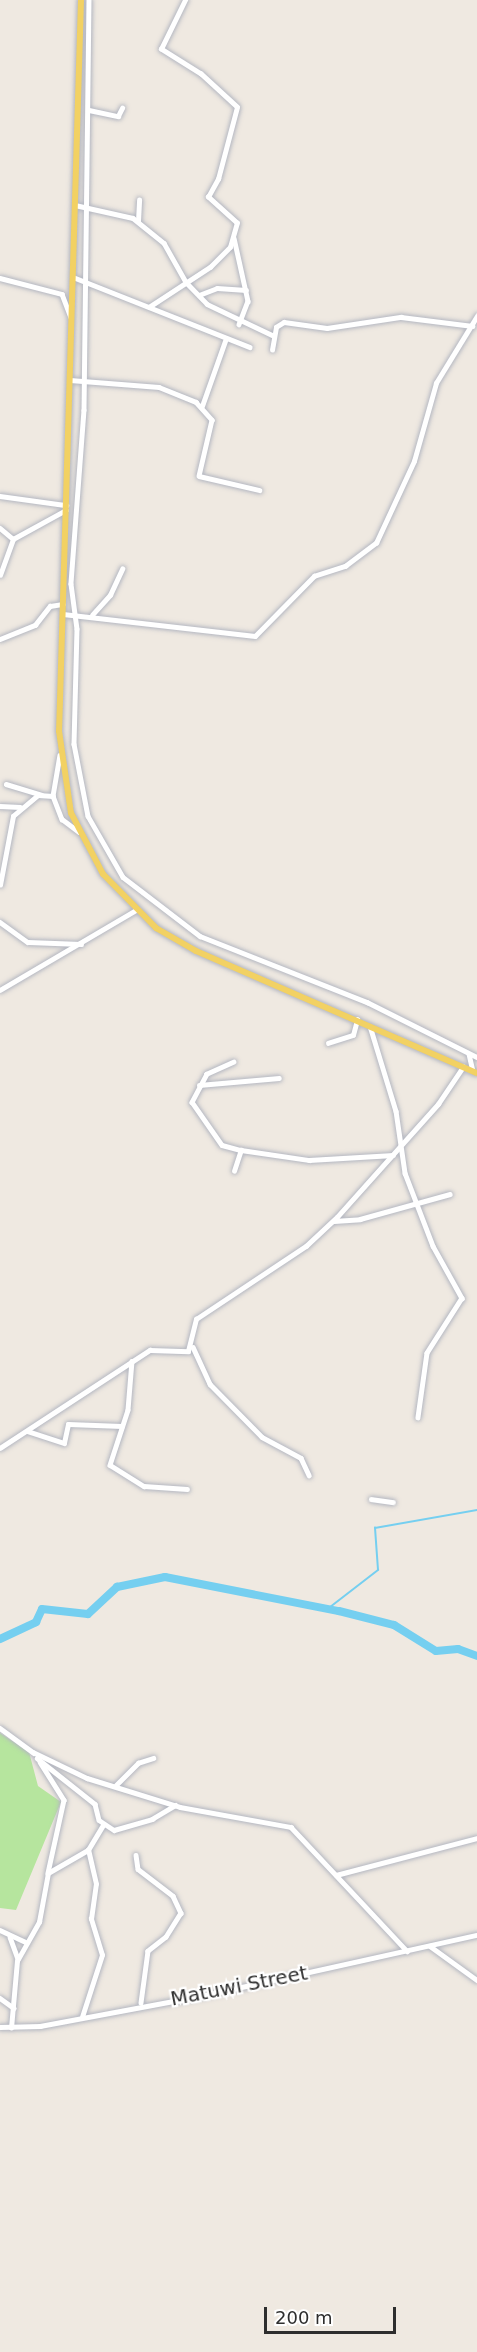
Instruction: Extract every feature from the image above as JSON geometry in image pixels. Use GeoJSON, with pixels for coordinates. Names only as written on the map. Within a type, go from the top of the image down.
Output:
{"type":"FeatureCollection","features":[{"type":"Feature","properties":{"kind":"main road"},"geometry":{"type":"LineString","coordinates":[[81,0],[60,756],[79,832],[103,874],[134,911],[196,951],[475,1072]]}},
{"type":"Feature","properties":{"kind":"street"},"geometry":{"type":"LineString","coordinates":[[89,0],[82,381],[71,584],[76,614],[78,783],[92,826],[123,877],[200,936],[367,1002],[477,1057]]}},
{"type":"Feature","properties":{"kind":"street"},"geometry":{"type":"LineString","coordinates":[[185,0],[160,49],[201,74],[237,107],[218,179],[208,197],[236,220],[234,238],[248,301],[239,324]]}},
{"type":"Feature","properties":{"kind":"street"},"geometry":{"type":"LineString","coordinates":[[89,110],[118,116],[122,108]]}},
{"type":"Feature","properties":{"kind":"street"},"geometry":{"type":"LineString","coordinates":[[139,200],[139,223]]}},
{"type":"Feature","properties":{"kind":"street"},"geometry":{"type":"LineString","coordinates":[[75,205],[139,223],[164,243],[186,282],[199,295],[239,324],[274,336]]}},
{"type":"Feature","properties":{"kind":"street"},"geometry":{"type":"LineString","coordinates":[[149,307],[210,267],[234,238]]}},
{"type":"Feature","properties":{"kind":"street"},"geometry":{"type":"LineString","coordinates":[[0,278],[62,294],[73,294]]}},
{"type":"Feature","properties":{"kind":"street"},"geometry":{"type":"LineString","coordinates":[[73,278],[84,280],[225,341],[250,347]]}},
{"type":"Feature","properties":{"kind":"street"},"geometry":{"type":"LineString","coordinates":[[199,295],[218,288],[246,290]]}},
{"type":"Feature","properties":{"kind":"street"},"geometry":{"type":"LineString","coordinates":[[62,294],[72,320]]}},
{"type":"Feature","properties":{"kind":"street"},"geometry":{"type":"LineString","coordinates":[[63,614],[92,615],[252,638],[314,576],[363,555],[378,539],[414,461],[436,383],[477,316]]}},
{"type":"Feature","properties":{"kind":"street"},"geometry":{"type":"LineString","coordinates":[[272,350],[274,336],[284,322],[327,328],[400,317],[472,326]]}},
{"type":"Feature","properties":{"kind":"street"},"geometry":{"type":"LineString","coordinates":[[202,406],[225,341]]}},
{"type":"Feature","properties":{"kind":"street"},"geometry":{"type":"LineString","coordinates":[[70,380],[163,388],[202,406],[212,420],[199,476],[258,490]]}},
{"type":"Feature","properties":{"kind":"street"},"geometry":{"type":"LineString","coordinates":[[0,496],[46,506],[66,507]]}},
{"type":"Feature","properties":{"kind":"street"},"geometry":{"type":"LineString","coordinates":[[0,575],[13,539],[66,507]]}},
{"type":"Feature","properties":{"kind":"street"},"geometry":{"type":"LineString","coordinates":[[0,528],[13,539]]}},
{"type":"Feature","properties":{"kind":"street"},"geometry":{"type":"LineString","coordinates":[[92,615],[110,595],[122,569]]}},
{"type":"Feature","properties":{"kind":"street"},"geometry":{"type":"LineString","coordinates":[[0,639],[35,625],[50,606],[63,603]]}},
{"type":"Feature","properties":{"kind":"street"},"geometry":{"type":"LineString","coordinates":[[60,756],[53,796],[62,819],[79,832]]}},
{"type":"Feature","properties":{"kind":"street"},"geometry":{"type":"LineString","coordinates":[[6,784],[41,795],[53,796]]}},
{"type":"Feature","properties":{"kind":"street"},"geometry":{"type":"LineString","coordinates":[[0,885],[10,825],[20,807],[41,795]]}},
{"type":"Feature","properties":{"kind":"street"},"geometry":{"type":"LineString","coordinates":[[0,806],[20,807]]}},
{"type":"Feature","properties":{"kind":"street"},"geometry":{"type":"LineString","coordinates":[[0,990],[84,943],[134,911]]}},
{"type":"Feature","properties":{"kind":"street"},"geometry":{"type":"LineString","coordinates":[[0,922],[28,942],[84,943]]}},
{"type":"Feature","properties":{"kind":"street"},"geometry":{"type":"LineString","coordinates":[[328,1043],[353,1035],[357,1020]]}},
{"type":"Feature","properties":{"kind":"street"},"geometry":{"type":"LineString","coordinates":[[370,1026],[396,1111],[400,1148],[419,1206],[462,1300],[428,1350],[418,1417]]}},
{"type":"Feature","properties":{"kind":"street"},"geometry":{"type":"LineString","coordinates":[[469,1053],[475,1072]]}},
{"type":"Feature","properties":{"kind":"street"},"geometry":{"type":"LineString","coordinates":[[234,1062],[207,1074],[198,1085],[192,1102],[222,1145],[309,1160],[393,1155]]}},
{"type":"Feature","properties":{"kind":"street"},"geometry":{"type":"LineString","coordinates":[[309,1475],[301,1458],[262,1437],[210,1384],[192,1344],[196,1319],[334,1221],[400,1148],[463,1067]]}},
{"type":"Feature","properties":{"kind":"street"},"geometry":{"type":"LineString","coordinates":[[198,1085],[279,1078]]}},
{"type":"Feature","properties":{"kind":"street"},"geometry":{"type":"LineString","coordinates":[[234,1171],[241,1150]]}},
{"type":"Feature","properties":{"kind":"street"},"geometry":{"type":"LineString","coordinates":[[334,1221],[419,1206],[450,1194]]}},
{"type":"Feature","properties":{"kind":"street"},"geometry":{"type":"LineString","coordinates":[[0,1448],[154,1348],[183,1353],[192,1344]]}},
{"type":"Feature","properties":{"kind":"street"},"geometry":{"type":"LineString","coordinates":[[132,1361],[122,1426],[112,1468],[144,1486],[187,1490]]}},
{"type":"Feature","properties":{"kind":"street"},"geometry":{"type":"LineString","coordinates":[[27,1431],[64,1443],[68,1424],[122,1426]]}},
{"type":"Feature","properties":{"kind":"street"},"geometry":{"type":"LineString","coordinates":[[371,1499],[393,1502]]}},
{"type":"Feature","properties":{"kind":"street"},"geometry":{"type":"LineString","coordinates":[[0,1728],[33,1752],[87,1778],[175,1804],[288,1826],[407,1951]]}},
{"type":"Feature","properties":{"kind":"street"},"geometry":{"type":"LineString","coordinates":[[11,2028],[18,1959],[45,1904],[48,1873],[64,1800],[33,1752]]}},
{"type":"Feature","properties":{"kind":"street"},"geometry":{"type":"LineString","coordinates":[[38,1758],[95,1804],[103,1825]]}},
{"type":"Feature","properties":{"kind":"street"},"geometry":{"type":"LineString","coordinates":[[116,1785],[138,1763],[153,1758]]}},
{"type":"Feature","properties":{"kind":"street"},"geometry":{"type":"LineString","coordinates":[[103,1825],[126,1828],[175,1804]]}},
{"type":"Feature","properties":{"kind":"street"},"geometry":{"type":"LineString","coordinates":[[48,1873],[88,1850],[103,1825]]}},
{"type":"Feature","properties":{"kind":"street"},"geometry":{"type":"LineString","coordinates":[[336,1875],[477,1838]]}},
{"type":"Feature","properties":{"kind":"street"},"geometry":{"type":"LineString","coordinates":[[82,2017],[102,1955],[101,1935],[91,1918],[96,1884],[88,1850]]}},
{"type":"Feature","properties":{"kind":"street"},"geometry":{"type":"LineString","coordinates":[[136,1855],[138,1869],[173,1896],[181,1912],[166,1937],[148,1951],[141,2003]]}},
{"type":"Feature","properties":{"kind":"street"},"geometry":{"type":"LineString","coordinates":[[0,1930],[10,1937],[26,1942]]}},
{"type":"Feature","properties":{"kind":"street","name":"Matuwi Street"},"geometry":{"type":"LineString","coordinates":[[0,2027],[11,2028],[82,2017],[141,2003],[201,1996],[477,1935]]}},
{"type":"Feature","properties":{"kind":"street"},"geometry":{"type":"LineString","coordinates":[[10,1937],[18,1959]]}},
{"type":"Feature","properties":{"kind":"street"},"geometry":{"type":"LineString","coordinates":[[430,1946],[477,1980]]}},
{"type":"Feature","properties":{"kind":"street"},"geometry":{"type":"LineString","coordinates":[[0,1998],[14,2008]]}},
{"type":"Feature","properties":{"kind":"green space"},"geometry":{"type":"Polygon","coordinates":[[[0,1733],[29,1752],[38,1786],[61,1802],[16,1910],[0,1908],[0,1733]]]}},
{"type":"Feature","properties":{"kind":"waterway"},"geometry":{"type":"LineString","coordinates":[[325,1611],[378,1570],[375,1528],[477,1510]]}},
{"type":"Feature","properties":{"kind":"waterway"},"geometry":{"type":"LineString","coordinates":[[0,1639],[36,1622],[42,1609],[88,1614],[117,1587],[165,1577],[339,1611],[394,1625],[436,1651],[458,1649],[477,1656]]}}]}
